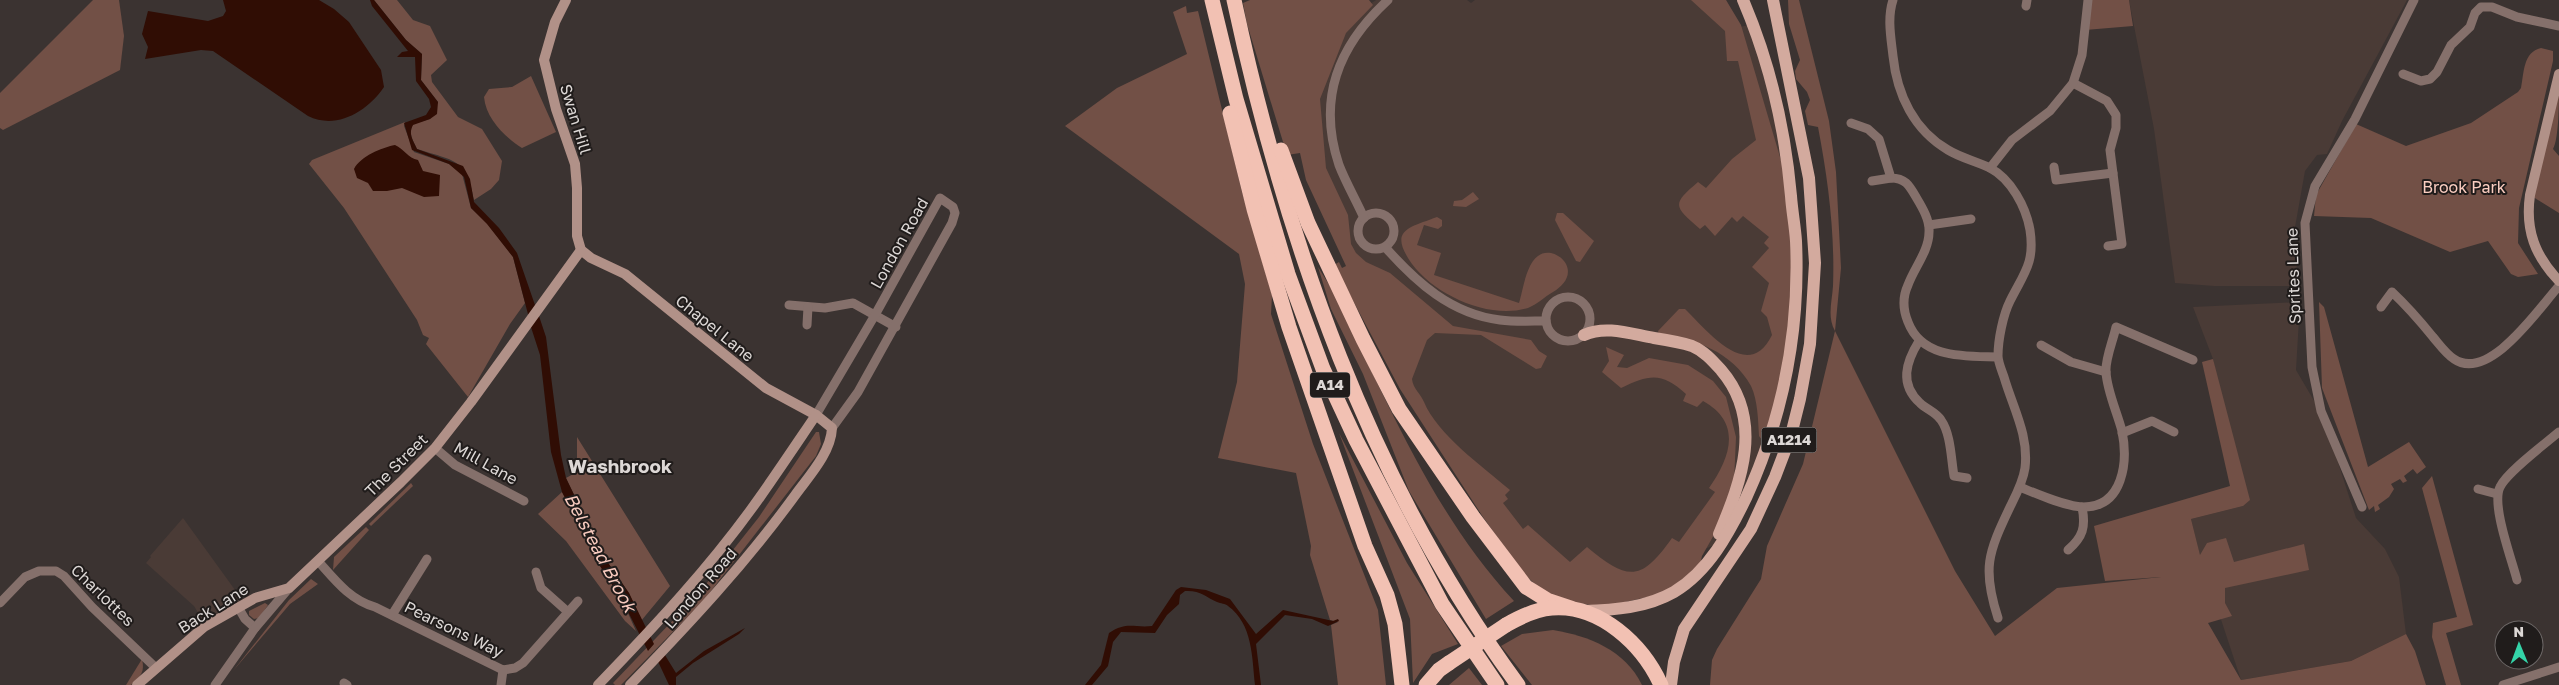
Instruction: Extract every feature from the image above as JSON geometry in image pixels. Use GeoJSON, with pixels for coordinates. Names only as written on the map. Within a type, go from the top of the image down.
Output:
{"type":"FeatureCollection","features":[{"type":"Feature","properties":{"kind":"highway","name":"A14"},"geometry":{"type":"LineString","coordinates":[[1212,0],[1225,57],[1288,274],[1322,369],[1356,440],[1442,604],[1497,685]]}},
{"type":"Feature","properties":{"kind":"highway","name":"A14"},"geometry":{"type":"LineString","coordinates":[[1234,0],[1261,114],[1307,273],[1346,374],[1380,452],[1452,588],[1518,685]]}},
{"type":"Feature","properties":{"kind":"highway","name":"A14"},"geometry":{"type":"LineString","coordinates":[[1225,57],[1228,102],[1254,209],[1292,336],[1365,546],[1387,596],[1395,624],[1402,685]]}},
{"type":"Feature","properties":{"kind":"highway","name":"A14"},"geometry":{"type":"LineString","coordinates":[[1261,114],[1278,145],[1316,241],[1399,409],[1473,517],[1526,587],[1542,597],[1576,610]]}},
{"type":"Feature","properties":{"kind":"highway"},"geometry":{"type":"LineString","coordinates":[[1426,685],[1439,670],[1506,624],[1538,611],[1551,608],[1576,610],[1606,623],[1638,648],[1651,664],[1661,685]]}},
{"type":"Feature","properties":{"kind":"main road","name":"A1214"},"geometry":{"type":"LineString","coordinates":[[1576,610],[1631,607],[1656,600],[1689,582],[1709,562],[1736,518],[1758,472],[1776,422],[1787,373],[1796,288],[1796,241],[1785,137],[1773,84],[1743,0]]}},
{"type":"Feature","properties":{"kind":"main road","name":"A1214"},"geometry":{"type":"LineString","coordinates":[[1671,685],[1674,662],[1684,629],[1752,529],[1775,477],[1791,435],[1810,344],[1815,263],[1808,178],[1773,0]]}},
{"type":"Feature","properties":{"kind":"main road"},"geometry":{"type":"LineString","coordinates":[[1584,335],[1603,330],[1692,346],[1709,356],[1730,382],[1742,410],[1745,429],[1743,472],[1709,562]]}},
{"type":"Feature","properties":{"kind":"street","name":"Swan Hill"},"geometry":{"type":"LineString","coordinates":[[566,0],[555,22],[544,60],[556,109],[575,164],[577,236],[581,250]]}},
{"type":"Feature","properties":{"kind":"street"},"geometry":{"type":"LineString","coordinates":[[1364,218],[1340,167],[1334,148],[1331,133],[1332,96],[1340,61],[1350,43],[1388,0]]}},
{"type":"Feature","properties":{"kind":"street"},"geometry":{"type":"LineString","coordinates":[[1893,0],[1890,22],[1893,60],[1899,88],[1908,109],[1922,129],[1937,142],[1955,154],[1990,168],[2005,180],[2018,197],[2026,217],[2030,236],[2030,254],[2026,274],[2010,301],[1997,357],[2022,427],[2025,469],[2020,486],[1994,540],[1988,568],[1989,592],[1998,618]]}},
{"type":"Feature","properties":{"kind":"street"},"geometry":{"type":"LineString","coordinates":[[1990,168],[2012,140],[2056,105],[2073,83],[2083,47],[2088,0]]}},
{"type":"Feature","properties":{"kind":"street","name":"Sprites Lane"},"geometry":{"type":"LineString","coordinates":[[2362,507],[2320,411],[2312,367],[2305,223],[2315,186],[2355,119],[2414,0]]}},
{"type":"Feature","properties":{"kind":"street"},"geometry":{"type":"LineString","coordinates":[[2403,74],[2421,81],[2434,76],[2450,45],[2470,27],[2475,13],[2481,7],[2492,7],[2518,17],[2559,26]]}},
{"type":"Feature","properties":{"kind":"street"},"geometry":{"type":"LineString","coordinates":[[2559,74],[2558,86],[2530,195],[2528,211],[2529,229],[2534,246],[2544,265],[2559,281]]}},
{"type":"Feature","properties":{"kind":"street"},"geometry":{"type":"LineString","coordinates":[[2073,83],[2103,98],[2114,111],[2116,124],[2110,150],[2122,244],[2108,246]]}},
{"type":"Feature","properties":{"kind":"street"},"geometry":{"type":"LineString","coordinates":[[1852,123],[1868,129],[1879,139],[1891,178]]}},
{"type":"Feature","properties":{"kind":"street"},"geometry":{"type":"LineString","coordinates":[[2054,167],[2056,180],[2113,173]]}},
{"type":"Feature","properties":{"kind":"street"},"geometry":{"type":"LineString","coordinates":[[1872,181],[1899,178],[1906,182],[1920,204],[1929,225],[1927,246],[1903,299],[1905,314],[1919,341],[1939,352],[1962,357],[1997,357]]}},
{"type":"Feature","properties":{"kind":"street","name":"London Road"},"geometry":{"type":"LineString","coordinates":[[598,685],[673,606],[743,520],[816,415],[876,316],[940,198],[953,207],[955,213],[952,222],[896,327],[858,392],[832,428],[829,442],[818,463],[785,508],[709,603],[630,685]]}},
{"type":"Feature","properties":{"kind":"street"},"geometry":{"type":"LineString","coordinates":[[1370,214],[1381,214],[1391,222],[1393,237],[1385,247],[1373,249],[1363,244],[1358,230],[1364,218],[1370,214]]}},
{"type":"Feature","properties":{"kind":"street"},"geometry":{"type":"LineString","coordinates":[[1929,225],[1971,219]]}},
{"type":"Feature","properties":{"kind":"street"},"geometry":{"type":"LineString","coordinates":[[1385,247],[1419,283],[1459,308],[1500,320],[1546,321]]}},
{"type":"Feature","properties":{"kind":"street","name":"The Street"},"geometry":{"type":"LineString","coordinates":[[215,685],[255,628],[289,588],[435,448],[528,325],[581,250]]}},
{"type":"Feature","properties":{"kind":"street","name":"Chapel Lane"},"geometry":{"type":"LineString","coordinates":[[581,250],[591,258],[624,274],[766,388],[816,415],[832,428]]}},
{"type":"Feature","properties":{"kind":"street"},"geometry":{"type":"LineString","coordinates":[[2381,307],[2392,292],[2407,305],[2452,358],[2472,364],[2490,359],[2502,350],[2559,286]]}},
{"type":"Feature","properties":{"kind":"street"},"geometry":{"type":"LineString","coordinates":[[1573,297],[1589,310],[1588,330],[1584,335],[1570,342],[1558,339],[1552,334],[1546,321],[1549,308],[1559,299],[1573,297]]}},
{"type":"Feature","properties":{"kind":"street"},"geometry":{"type":"LineString","coordinates":[[789,305],[825,308],[853,303],[896,327]]}},
{"type":"Feature","properties":{"kind":"street"},"geometry":{"type":"LineString","coordinates":[[807,325],[808,307]]}},
{"type":"Feature","properties":{"kind":"street"},"geometry":{"type":"LineString","coordinates":[[2020,486],[2039,495],[2082,506],[2097,504],[2116,490],[2126,464],[2122,433],[2106,372],[2116,327],[2193,360]]}},
{"type":"Feature","properties":{"kind":"street"},"geometry":{"type":"LineString","coordinates":[[1919,341],[1908,359],[1906,369],[1907,385],[1919,402],[1941,420],[1947,435],[1954,476],[1967,478]]}},
{"type":"Feature","properties":{"kind":"street"},"geometry":{"type":"LineString","coordinates":[[2041,345],[2071,362],[2106,372]]}},
{"type":"Feature","properties":{"kind":"street"},"geometry":{"type":"LineString","coordinates":[[2122,433],[2152,422],[2174,432]]}},
{"type":"Feature","properties":{"kind":"street"},"geometry":{"type":"LineString","coordinates":[[2517,580],[2498,507],[2497,494],[2505,480],[2559,432]]}},
{"type":"Feature","properties":{"kind":"street","name":"Mill Lane"},"geometry":{"type":"LineString","coordinates":[[435,448],[455,465],[524,501]]}},
{"type":"Feature","properties":{"kind":"street"},"geometry":{"type":"LineString","coordinates":[[2478,489],[2497,494]]}},
{"type":"Feature","properties":{"kind":"street"},"geometry":{"type":"LineString","coordinates":[[2068,550],[2083,533],[2085,521],[2082,506]]}},
{"type":"Feature","properties":{"kind":"street","name":"Pearsons Way"},"geometry":{"type":"LineString","coordinates":[[392,615],[427,559]]}},
{"type":"Feature","properties":{"kind":"street","name":"Pearsons Way"},"geometry":{"type":"LineString","coordinates":[[318,562],[346,591],[361,603],[392,615],[504,670],[515,668],[523,663],[578,601]]}},
{"type":"Feature","properties":{"kind":"street","name":"Charlottes"},"geometry":{"type":"LineString","coordinates":[[0,603],[25,577],[40,570],[56,571],[64,576],[92,607],[156,668]]}},
{"type":"Feature","properties":{"kind":"street"},"geometry":{"type":"LineString","coordinates":[[536,572],[541,588],[568,612]]}},
{"type":"Feature","properties":{"kind":"street","name":"Back Lane"},"geometry":{"type":"LineString","coordinates":[[137,685],[193,635],[238,607],[266,594],[289,588]]}},
{"type":"Feature","properties":{"kind":"street"},"geometry":{"type":"LineString","coordinates":[[238,607],[245,620],[255,628]]}},
{"type":"Feature","properties":{"kind":"street"},"geometry":{"type":"LineString","coordinates":[[2503,685],[2559,667]]}},
{"type":"Feature","properties":{"kind":"street","name":"Pearsons Way"},"geometry":{"type":"LineString","coordinates":[[501,685],[504,670]]}},
{"type":"Feature","properties":{"kind":"shaded area"},"geometry":{"type":"Polygon","coordinates":[[[1376,0],[1467,0],[1471,3],[1475,0],[1726,0],[1740,27],[1753,24],[1790,172],[1776,421],[1746,496],[1714,545],[1650,573],[1556,573],[1473,483],[1374,323],[1321,154],[1315,106],[1325,34],[1376,0]]]}},
{"type":"Feature","properties":{"kind":"shaded area"},"geometry":{"type":"Polygon","coordinates":[[[2129,0],[2407,0],[2342,121],[2327,154],[2317,155],[2305,171],[2292,244],[2301,286],[2214,286],[2175,283],[2154,129],[2129,0]]]}},
{"type":"Feature","properties":{"kind":"shaded area"},"geometry":{"type":"Polygon","coordinates":[[[2300,302],[2296,370],[2323,416],[2356,518],[2385,549],[2399,577],[2406,634],[2351,661],[2241,680],[2200,556],[2191,519],[2243,506],[2213,359],[2193,307],[2300,302]]]}},
{"type":"Feature","properties":{"kind":"shaded area"},"geometry":{"type":"Polygon","coordinates":[[[183,518],[243,601],[203,621],[194,606],[146,563],[183,518]]]}},
{"type":"Feature","properties":{"kind":"green space"},"geometry":{"type":"Polygon","coordinates":[[[93,0],[119,0],[124,36],[120,70],[3,130],[0,128],[0,93],[93,0]]]}},
{"type":"Feature","properties":{"kind":"green space"},"geometry":{"type":"Polygon","coordinates":[[[374,0],[397,0],[413,20],[430,26],[447,60],[431,75],[432,82],[458,117],[482,129],[502,161],[499,180],[491,189],[474,200],[467,176],[457,163],[417,149],[411,134],[413,124],[430,119],[438,102],[421,80],[422,54],[406,40],[374,0]]]}},
{"type":"Feature","properties":{"kind":"green space"},"geometry":{"type":"Polygon","coordinates":[[[1250,0],[1369,0],[1373,5],[1346,33],[1320,99],[1326,168],[1348,215],[1351,244],[1356,253],[1366,262],[1390,273],[1453,326],[1531,340],[1539,351],[1547,356],[1541,368],[1536,369],[1481,335],[1435,333],[1427,340],[1412,379],[1415,389],[1439,426],[1462,449],[1510,490],[1505,495],[1508,499],[1503,503],[1523,529],[1528,525],[1570,562],[1587,547],[1613,566],[1624,571],[1633,572],[1651,563],[1672,538],[1679,542],[1715,492],[1709,488],[1723,465],[1729,442],[1728,430],[1724,420],[1716,410],[1703,401],[1697,407],[1683,401],[1686,394],[1663,379],[1648,378],[1621,388],[1602,372],[1609,361],[1606,347],[1624,355],[1617,367],[1627,368],[1649,358],[1688,365],[1713,381],[1726,397],[1736,437],[1734,482],[1728,510],[1702,556],[1700,565],[1665,593],[1603,607],[1550,598],[1523,573],[1483,517],[1400,389],[1334,265],[1339,262],[1342,268],[1346,266],[1306,180],[1300,153],[1287,155],[1247,24],[1243,3],[1250,0]]]}},
{"type":"Feature","properties":{"kind":"green space"},"geometry":{"type":"Polygon","coordinates":[[[1691,0],[1726,0],[1741,25],[1785,174],[1790,216],[1792,292],[1783,373],[1765,439],[1762,440],[1759,436],[1755,398],[1751,386],[1734,364],[1712,349],[1686,339],[1659,334],[1658,331],[1679,309],[1685,309],[1716,339],[1740,354],[1751,355],[1762,349],[1772,335],[1767,317],[1761,311],[1769,283],[1752,267],[1769,248],[1764,243],[1769,237],[1743,216],[1737,222],[1732,217],[1715,236],[1705,225],[1700,229],[1685,215],[1679,205],[1683,196],[1698,182],[1706,188],[1732,159],[1756,140],[1738,61],[1727,61],[1725,31],[1691,0]]]}},
{"type":"Feature","properties":{"kind":"green space"},"geometry":{"type":"Polygon","coordinates":[[[1788,0],[1799,0],[1829,121],[1836,172],[1841,268],[1835,331],[1831,320],[1833,246],[1828,186],[1818,127],[1808,125],[1805,111],[1810,100],[1807,92],[1796,79],[1795,71],[1800,60],[1789,24],[1788,0]]]}},
{"type":"Feature","properties":{"kind":"green space"},"geometry":{"type":"Polygon","coordinates":[[[2088,0],[2129,0],[2133,26],[2085,30],[2088,0]]]}},
{"type":"Feature","properties":{"kind":"green space"},"geometry":{"type":"Polygon","coordinates":[[[1186,6],[1187,13],[1198,11],[1242,192],[1272,295],[1271,314],[1313,444],[1378,610],[1386,685],[1338,685],[1331,625],[1338,622],[1330,620],[1310,555],[1311,546],[1296,473],[1218,458],[1237,382],[1245,284],[1239,254],[1065,126],[1117,88],[1187,54],[1173,12],[1186,6]]]}},
{"type":"Feature","properties":{"kind":"green space","name":"Brook Park"},"geometry":{"type":"Polygon","coordinates":[[[2541,48],[2553,51],[2553,61],[2519,208],[2518,243],[2538,274],[2518,277],[2511,274],[2488,241],[2450,252],[2371,218],[2314,216],[2316,195],[2356,124],[2406,146],[2471,123],[2518,92],[2521,88],[2525,64],[2528,58],[2535,50],[2541,48]]]}},
{"type":"Feature","properties":{"kind":"green space"},"geometry":{"type":"Polygon","coordinates":[[[531,76],[556,132],[522,148],[497,127],[488,113],[484,97],[489,89],[512,87],[531,76]]]}},
{"type":"Feature","properties":{"kind":"green space"},"geometry":{"type":"Polygon","coordinates":[[[2559,86],[2558,129],[2553,149],[2559,156],[2559,213],[2530,195],[2559,86]]]}},
{"type":"Feature","properties":{"kind":"green space"},"geometry":{"type":"Polygon","coordinates":[[[405,122],[404,126],[414,152],[449,164],[462,174],[471,208],[487,223],[513,257],[525,303],[510,324],[468,397],[426,344],[429,338],[423,335],[417,320],[344,208],[309,164],[312,160],[405,122]]]}},
{"type":"Feature","properties":{"kind":"green space"},"geometry":{"type":"Polygon","coordinates":[[[1473,192],[1479,199],[1466,207],[1453,206],[1454,201],[1462,200],[1473,192]]]}},
{"type":"Feature","properties":{"kind":"green space"},"geometry":{"type":"Polygon","coordinates":[[[1557,213],[1563,213],[1594,241],[1580,262],[1576,261],[1555,220],[1557,213]]]}},
{"type":"Feature","properties":{"kind":"green space"},"geometry":{"type":"Polygon","coordinates":[[[1437,217],[1442,220],[1442,226],[1438,229],[1424,225],[1417,245],[1441,253],[1434,275],[1519,303],[1528,271],[1537,257],[1543,253],[1555,254],[1563,260],[1568,268],[1567,277],[1557,290],[1528,308],[1513,311],[1497,311],[1480,308],[1464,302],[1434,286],[1422,275],[1412,264],[1402,244],[1402,237],[1410,228],[1437,217]]]}},
{"type":"Feature","properties":{"kind":"green space"},"geometry":{"type":"Polygon","coordinates":[[[1318,267],[1333,291],[1392,413],[1435,492],[1485,567],[1514,601],[1486,619],[1409,491],[1363,374],[1331,309],[1318,267]]]}},
{"type":"Feature","properties":{"kind":"green space"},"geometry":{"type":"Polygon","coordinates":[[[2319,302],[2324,307],[2368,467],[2409,442],[2426,467],[2417,474],[2413,469],[2404,476],[2407,481],[2403,483],[2400,479],[2391,484],[2394,489],[2389,497],[2378,505],[2380,509],[2375,512],[2374,506],[2369,510],[2322,388],[2319,302]]]}},
{"type":"Feature","properties":{"kind":"green space"},"geometry":{"type":"Polygon","coordinates":[[[1835,331],[1955,571],[1995,636],[2057,588],[2161,577],[2105,581],[2094,526],[2230,486],[2202,362],[2213,359],[2250,500],[2243,506],[2191,519],[2200,555],[2207,543],[2226,538],[2234,562],[2304,544],[2309,570],[2225,588],[2225,603],[2232,616],[2208,623],[2241,680],[2351,661],[2406,634],[2415,651],[2426,685],[1710,685],[1712,660],[1761,579],[1767,546],[1803,464],[1835,331]]]}},
{"type":"Feature","properties":{"kind":"green space"},"geometry":{"type":"Polygon","coordinates":[[[816,432],[819,432],[821,444],[816,456],[704,600],[621,685],[615,685],[613,683],[699,593],[759,517],[816,432]]]}},
{"type":"Feature","properties":{"kind":"green space"},"geometry":{"type":"Polygon","coordinates":[[[1339,433],[1407,563],[1458,644],[1432,654],[1413,683],[1410,619],[1339,433]]]}},
{"type":"Feature","properties":{"kind":"green space"},"geometry":{"type":"Polygon","coordinates":[[[577,437],[670,586],[641,621],[629,593],[604,557],[566,478],[577,472],[577,437]]]}},
{"type":"Feature","properties":{"kind":"green space"},"geometry":{"type":"Polygon","coordinates":[[[2432,476],[2473,625],[2446,633],[2461,685],[2446,685],[2432,637],[2433,623],[2457,617],[2422,488],[2432,476]]]}},
{"type":"Feature","properties":{"kind":"green space"},"geometry":{"type":"Polygon","coordinates":[[[411,483],[413,486],[371,526],[369,524],[411,483]]]}},
{"type":"Feature","properties":{"kind":"green space"},"geometry":{"type":"Polygon","coordinates":[[[562,492],[600,566],[622,600],[636,631],[625,621],[566,541],[538,514],[562,492]]]}},
{"type":"Feature","properties":{"kind":"green space"},"geometry":{"type":"Polygon","coordinates":[[[366,527],[369,530],[333,570],[334,557],[366,527]]]}},
{"type":"Feature","properties":{"kind":"green space"},"geometry":{"type":"Polygon","coordinates":[[[311,579],[318,584],[290,604],[233,671],[289,600],[311,579]]]}},
{"type":"Feature","properties":{"kind":"green space"},"geometry":{"type":"Polygon","coordinates":[[[265,603],[268,605],[259,618],[254,619],[249,615],[249,611],[265,603]]]}},
{"type":"Feature","properties":{"kind":"green space"},"geometry":{"type":"Polygon","coordinates":[[[1553,630],[1580,636],[1605,647],[1626,662],[1642,685],[1532,685],[1501,646],[1522,634],[1553,630]]]}},
{"type":"Feature","properties":{"kind":"green space"},"geometry":{"type":"Polygon","coordinates":[[[142,659],[143,667],[141,674],[131,685],[126,685],[142,659]]]}},
{"type":"Feature","properties":{"kind":"green space"},"geometry":{"type":"Polygon","coordinates":[[[1469,668],[1482,685],[1449,685],[1469,668]]]}},
{"type":"Feature","properties":{"kind":"water"},"geometry":{"type":"Polygon","coordinates":[[[223,0],[319,0],[334,9],[349,22],[381,70],[384,87],[360,111],[340,120],[319,120],[308,116],[213,51],[201,50],[145,59],[148,47],[142,34],[148,11],[208,21],[223,16],[226,11],[223,0]]]}},
{"type":"Feature","properties":{"kind":"water"},"geometry":{"type":"Polygon","coordinates":[[[370,0],[374,0],[406,40],[422,54],[421,80],[438,102],[437,114],[430,119],[413,125],[411,134],[417,149],[463,166],[470,179],[474,202],[499,228],[517,253],[536,308],[529,318],[513,257],[487,224],[471,208],[464,177],[449,164],[412,150],[404,123],[426,115],[431,107],[429,99],[416,81],[415,57],[397,57],[402,52],[408,51],[372,6],[370,0]]]}},
{"type":"Feature","properties":{"kind":"water"},"geometry":{"type":"Polygon","coordinates":[[[395,145],[418,160],[423,171],[440,175],[439,196],[424,197],[402,188],[373,191],[368,183],[357,178],[354,169],[361,160],[378,150],[395,145]]]}},
{"type":"Feature","properties":{"kind":"water","name":"Belstead Brook"},"geometry":{"type":"Polygon","coordinates":[[[537,310],[546,337],[561,455],[566,478],[604,557],[629,593],[654,644],[648,651],[622,600],[600,566],[562,492],[551,452],[540,355],[529,321],[537,310]]]}},
{"type":"Feature","properties":{"kind":"water"},"geometry":{"type":"Polygon","coordinates":[[[1181,587],[1206,590],[1230,599],[1256,634],[1283,610],[1333,621],[1338,619],[1339,621],[1328,626],[1312,619],[1285,615],[1256,644],[1261,685],[1255,685],[1250,642],[1247,632],[1236,613],[1227,605],[1202,594],[1185,591],[1180,595],[1179,604],[1167,615],[1155,633],[1121,632],[1113,642],[1108,666],[1092,685],[1085,685],[1101,665],[1109,633],[1126,626],[1152,626],[1176,590],[1181,587]]]}},
{"type":"Feature","properties":{"kind":"water"},"geometry":{"type":"Polygon","coordinates":[[[745,628],[739,634],[693,663],[676,677],[676,685],[669,685],[654,653],[660,647],[676,673],[704,651],[745,628]]]}},
{"type":"Feature","properties":{"kind":"district","name":"Washbrook"},"geometry":{"type":"Point","coordinates":[620,466]}}]}
